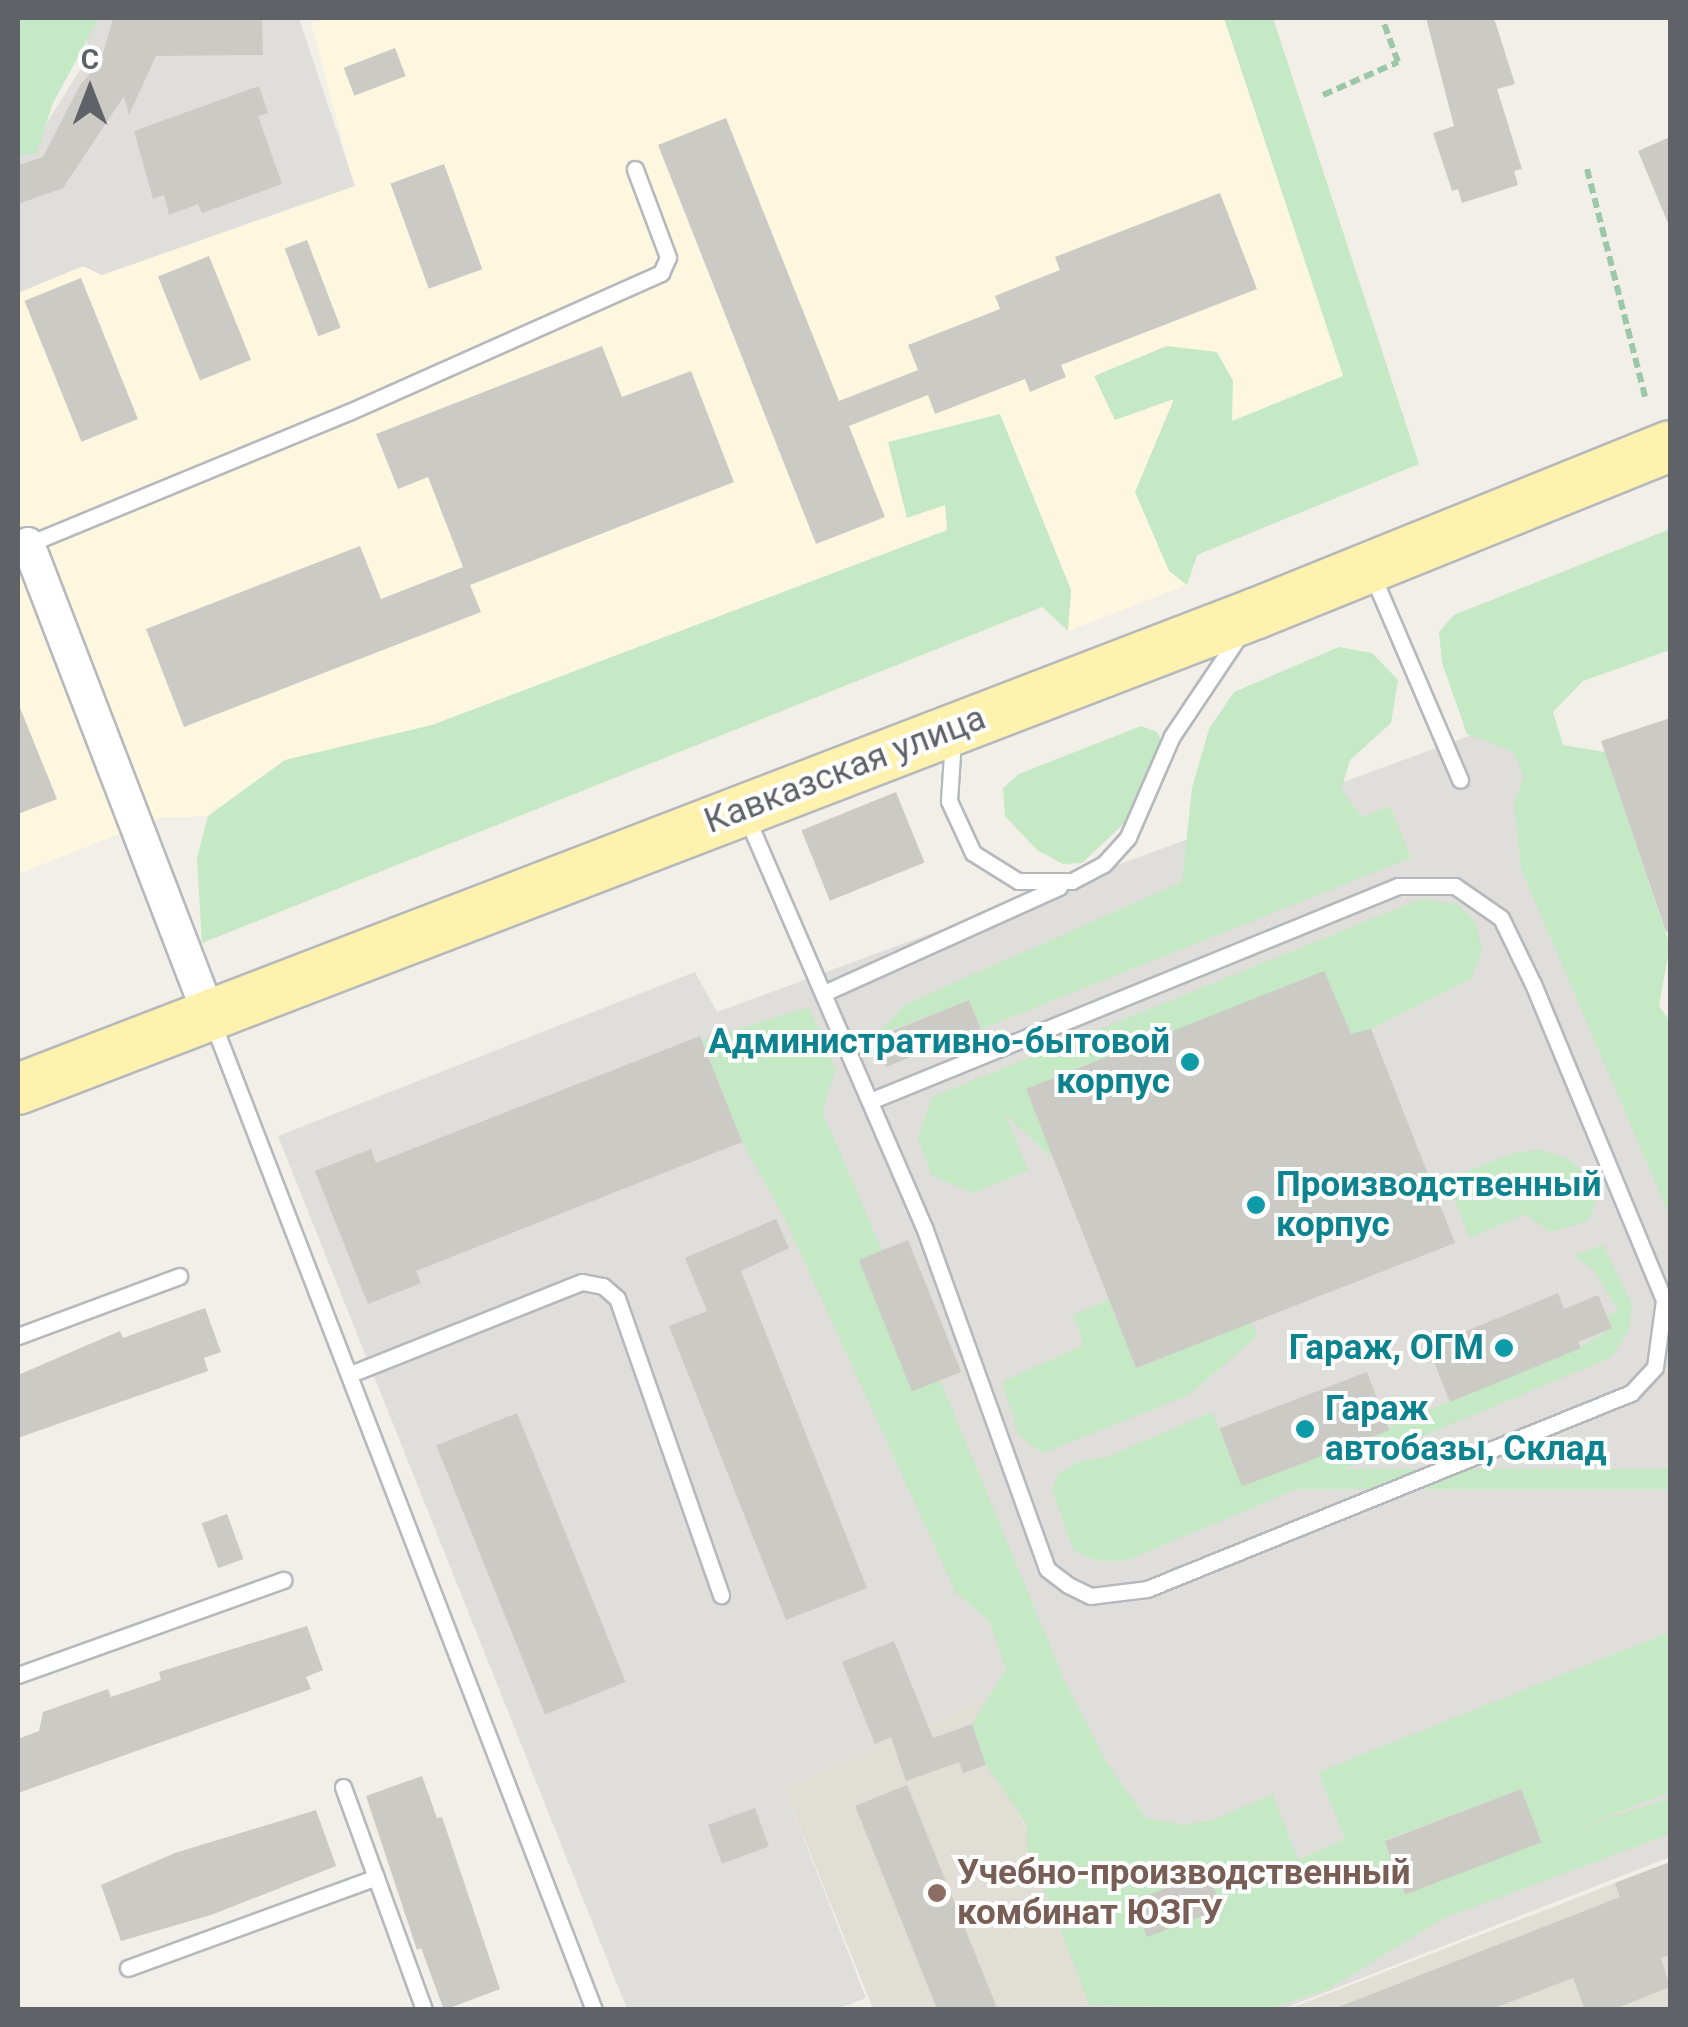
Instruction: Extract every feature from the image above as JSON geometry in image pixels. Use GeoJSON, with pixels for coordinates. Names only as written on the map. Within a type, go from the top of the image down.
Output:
{"type":"FeatureCollection","features":[{"type":"Feature","properties":{"kind":"main road","name":"Кавказская улица"},"geometry":{"type":"LineString","coordinates":[[18,1089],[1257,613],[1670,446]]}},
{"type":"Feature","properties":{"kind":"street"},"geometry":{"type":"LineString","coordinates":[[23,546],[210,1017]]}},
{"type":"Feature","properties":{"kind":"lane"},"geometry":{"type":"LineString","coordinates":[[23,546],[661,273],[668,257],[635,169]]}},
{"type":"Feature","properties":{"kind":"lane"},"geometry":{"type":"LineString","coordinates":[[1369,568],[1460,780]]}},
{"type":"Feature","properties":{"kind":"lane"},"geometry":{"type":"LineString","coordinates":[[824,993],[1104,864],[1128,837],[1180,721],[1257,613]]}},
{"type":"Feature","properties":{"kind":"lane"},"geometry":{"type":"LineString","coordinates":[[954,730],[950,801],[972,853],[1018,882],[1072,881]]}},
{"type":"Feature","properties":{"kind":"lane"},"geometry":{"type":"LineString","coordinates":[[742,808],[924,1227],[1048,1568],[1091,1596],[1147,1589],[1631,1394],[1655,1367],[1664,1300],[1533,984],[1502,918],[1455,886],[1398,886],[870,1101]]}},
{"type":"Feature","properties":{"kind":"lane"},"geometry":{"type":"LineString","coordinates":[[210,1017],[352,1373],[594,2010]]}},
{"type":"Feature","properties":{"kind":"lane"},"geometry":{"type":"LineString","coordinates":[[18,1336],[180,1276]]}},
{"type":"Feature","properties":{"kind":"lane"},"geometry":{"type":"LineString","coordinates":[[352,1373],[582,1282],[603,1286],[617,1298],[721,1595]]}},
{"type":"Feature","properties":{"kind":"lane"},"geometry":{"type":"LineString","coordinates":[[18,1674],[283,1580]]}},
{"type":"Feature","properties":{"kind":"lane"},"geometry":{"type":"LineString","coordinates":[[342,1787],[424,2010]]}},
{"type":"Feature","properties":{"kind":"lane"},"geometry":{"type":"LineString","coordinates":[[128,1968],[376,1878]]}},
{"type":"Feature","properties":{"kind":"path"},"geometry":{"type":"LineString","coordinates":[[1323,95],[1398,62],[1382,18]]}},
{"type":"Feature","properties":{"kind":"path"},"geometry":{"type":"LineString","coordinates":[[1587,169],[1645,397]]}},
{"type":"Feature","properties":{"kind":"shaded area"},"geometry":{"type":"Polygon","coordinates":[[[88,18],[299,18],[355,186],[102,275],[83,266],[18,293],[18,144],[35,142],[86,60],[88,18]]]}},
{"type":"Feature","properties":{"kind":"shaded area"},"geometry":{"type":"Polygon","coordinates":[[[327,18],[1224,18],[1344,376],[1232,422],[1187,585],[1068,631],[1042,607],[820,582],[432,725],[285,760],[208,816],[159,818],[18,874],[18,293],[83,266],[103,275],[354,186],[311,23],[327,18]]]}},
{"type":"Feature","properties":{"kind":"shaded area"},"geometry":{"type":"Polygon","coordinates":[[[1515,719],[1670,1120],[1670,1857],[1283,2009],[1094,2009],[978,1702],[784,1788],[866,1998],[837,2009],[627,2009],[278,1136],[695,972],[717,1012],[1515,719]]]}},
{"type":"Feature","properties":{"kind":"shaded area","name":"Учебно-производственный комбинат ЮЗГУ"},"geometry":{"type":"Polygon","coordinates":[[[984,1699],[992,1740],[1094,2009],[873,2009],[784,1788],[984,1699]]]}},
{"type":"Feature","properties":{"kind":"shaded area","name":"Учебно-производственный комбинат ЮЗГУ"},"geometry":{"type":"Polygon","coordinates":[[[1670,1862],[1670,2009],[1286,2010],[1615,1883],[1670,1862]]]}},
{"type":"Feature","properties":{"kind":"green space"},"geometry":{"type":"Polygon","coordinates":[[[18,18],[99,18],[52,105],[37,153],[18,155],[18,18]]]}},
{"type":"Feature","properties":{"kind":"green space"},"geometry":{"type":"Polygon","coordinates":[[[1224,18],[1273,18],[1419,464],[1197,555],[1187,585],[1169,571],[1135,492],[1174,399],[1115,420],[1094,376],[1167,346],[1217,352],[1233,381],[1232,421],[1343,376],[1224,18]]]}},
{"type":"Feature","properties":{"kind":"green space"},"geometry":{"type":"Polygon","coordinates":[[[1000,414],[1071,590],[1068,631],[1042,607],[202,943],[197,858],[208,816],[285,760],[432,725],[947,530],[945,505],[907,518],[888,442],[1000,414]]]}},
{"type":"Feature","properties":{"kind":"green space"},"geometry":{"type":"Polygon","coordinates":[[[1670,529],[1670,650],[1583,681],[1553,712],[1563,745],[1605,752],[1670,945],[1659,1006],[1670,1021],[1670,1217],[1521,869],[1514,802],[1524,776],[1513,752],[1467,734],[1442,663],[1439,632],[1454,615],[1670,529]]]}},
{"type":"Feature","properties":{"kind":"green space"},"geometry":{"type":"Polygon","coordinates":[[[1339,647],[1372,653],[1398,680],[1391,723],[1350,760],[1341,790],[1363,817],[1390,806],[1411,858],[981,1029],[969,1000],[874,1037],[904,1005],[1182,882],[1192,788],[1209,729],[1234,692],[1339,647]]]}},
{"type":"Feature","properties":{"kind":"green space"},"geometry":{"type":"Polygon","coordinates":[[[1141,726],[1157,732],[1165,748],[1145,804],[1082,863],[1063,864],[1037,850],[1005,816],[1003,788],[1019,774],[1141,726]]]}},
{"type":"Feature","properties":{"kind":"green space"},"geometry":{"type":"Polygon","coordinates":[[[1421,899],[1458,904],[1475,922],[1482,951],[1471,979],[1371,1029],[1054,1159],[1006,1116],[1028,1170],[974,1193],[932,1176],[918,1139],[932,1097],[1421,899]]]}},
{"type":"Feature","properties":{"kind":"green space"},"geometry":{"type":"Polygon","coordinates":[[[809,1007],[836,1070],[822,1111],[882,1250],[911,1391],[940,1380],[1064,1679],[1107,1763],[1146,1818],[1184,1825],[1213,1820],[1273,1794],[1298,1860],[1345,1839],[1318,1772],[1670,1632],[1670,1792],[1579,1828],[1670,1798],[1670,1834],[1444,1918],[1327,1990],[1268,2009],[1089,2005],[1051,1903],[1027,1863],[1027,1825],[986,1765],[972,1724],[1006,1669],[989,1621],[956,1593],[784,1217],[742,1142],[702,1040],[809,1007]],[[1521,1789],[1385,1840],[1403,1892],[1541,1842],[1521,1789]],[[1208,1872],[1134,1902],[1148,1937],[1208,1872]]]}},
{"type":"Feature","properties":{"kind":"green space"},"geometry":{"type":"Polygon","coordinates":[[[1542,1150],[1569,1159],[1590,1179],[1597,1200],[1588,1221],[1550,1232],[1525,1214],[1470,1238],[1446,1179],[1517,1152],[1542,1150]]]}},
{"type":"Feature","properties":{"kind":"green space"},"geometry":{"type":"Polygon","coordinates":[[[1603,1245],[1632,1304],[1629,1330],[1612,1357],[1125,1561],[1098,1561],[1074,1551],[1052,1490],[1058,1474],[1078,1462],[1107,1457],[1212,1412],[1243,1487],[1580,1348],[1611,1328],[1607,1316],[1618,1311],[1594,1270],[1574,1256],[1603,1245]]]}},
{"type":"Feature","properties":{"kind":"green space"},"geometry":{"type":"Polygon","coordinates":[[[1109,1300],[1136,1368],[1251,1323],[1257,1336],[1189,1395],[1043,1453],[1019,1436],[1002,1382],[1084,1345],[1073,1315],[1109,1300]]]}},
{"type":"Feature","properties":{"kind":"green space"},"geometry":{"type":"Polygon","coordinates":[[[1136,1469],[1670,1469],[1670,1489],[1136,1489],[1136,1469]]]}},
{"type":"Feature","properties":{"kind":"building"},"geometry":{"type":"Polygon","coordinates":[[[113,18],[262,18],[263,55],[156,56],[129,115],[124,96],[63,188],[18,204],[18,165],[43,157],[80,85],[101,61],[113,18]]]}},
{"type":"Feature","properties":{"kind":"building"},"geometry":{"type":"Polygon","coordinates":[[[1426,18],[1494,18],[1515,84],[1497,89],[1522,169],[1514,171],[1518,185],[1462,203],[1458,189],[1452,191],[1433,133],[1454,126],[1426,18]]]}},
{"type":"Feature","properties":{"kind":"building"},"geometry":{"type":"Polygon","coordinates":[[[395,48],[406,76],[354,96],[344,68],[395,48]]]}},
{"type":"Feature","properties":{"kind":"building"},"geometry":{"type":"Polygon","coordinates":[[[259,86],[268,113],[258,116],[282,184],[202,213],[198,204],[169,215],[164,195],[153,199],[134,131],[259,86]]]}},
{"type":"Feature","properties":{"kind":"building"},"geometry":{"type":"Polygon","coordinates":[[[726,118],[839,401],[918,370],[908,345],[1000,309],[995,296],[1060,270],[1055,257],[1220,193],[1257,289],[1061,365],[1066,377],[1030,392],[1025,379],[935,414],[928,395],[849,426],[885,517],[816,544],[658,145],[726,118]]]}},
{"type":"Feature","properties":{"kind":"building"},"geometry":{"type":"Polygon","coordinates":[[[1670,137],[1670,228],[1638,151],[1670,137]]]}},
{"type":"Feature","properties":{"kind":"building"},"geometry":{"type":"Polygon","coordinates":[[[444,164],[482,269],[429,289],[390,183],[444,164]]]}},
{"type":"Feature","properties":{"kind":"building"},"geometry":{"type":"Polygon","coordinates":[[[307,240],[341,328],[318,336],[285,249],[307,240]]]}},
{"type":"Feature","properties":{"kind":"building"},"geometry":{"type":"Polygon","coordinates":[[[209,256],[251,360],[200,380],[158,277],[209,256]]]}},
{"type":"Feature","properties":{"kind":"building"},"geometry":{"type":"Polygon","coordinates":[[[81,278],[138,419],[81,442],[24,301],[81,278]]]}},
{"type":"Feature","properties":{"kind":"building"},"geometry":{"type":"Polygon","coordinates":[[[602,346],[622,397],[691,371],[734,482],[470,585],[481,612],[184,727],[146,629],[360,546],[381,599],[463,567],[428,477],[398,489],[376,434],[602,346]]]}},
{"type":"Feature","properties":{"kind":"building"},"geometry":{"type":"Polygon","coordinates":[[[18,703],[57,799],[18,814],[18,703]]]}},
{"type":"Feature","properties":{"kind":"building"},"geometry":{"type":"Polygon","coordinates":[[[1670,718],[1670,931],[1666,932],[1601,741],[1670,718]]]}},
{"type":"Feature","properties":{"kind":"building"},"geometry":{"type":"Polygon","coordinates":[[[896,792],[924,862],[830,901],[801,830],[896,792]]]}},
{"type":"Feature","properties":{"kind":"building","name":"Производственный корпус"},"geometry":{"type":"Polygon","coordinates":[[[1324,971],[1351,1034],[1371,1029],[1455,1243],[1136,1368],[1026,1089],[1324,971]]]}},
{"type":"Feature","properties":{"kind":"building"},"geometry":{"type":"Polygon","coordinates":[[[969,1000],[981,1029],[886,1067],[874,1038],[969,1000]]]}},
{"type":"Feature","properties":{"kind":"building"},"geometry":{"type":"Polygon","coordinates":[[[700,1036],[742,1142],[416,1271],[421,1283],[368,1304],[315,1171],[371,1149],[376,1163],[700,1036]]]}},
{"type":"Feature","properties":{"kind":"building"},"geometry":{"type":"Polygon","coordinates":[[[776,1219],[789,1248],[741,1271],[867,1588],[786,1620],[669,1326],[707,1311],[685,1258],[776,1219]]]}},
{"type":"Feature","properties":{"kind":"building"},"geometry":{"type":"Polygon","coordinates":[[[908,1240],[961,1372],[912,1392],[859,1260],[908,1240]]]}},
{"type":"Feature","properties":{"kind":"building","name":"Гараж, ОГМ"},"geometry":{"type":"Polygon","coordinates":[[[1558,1293],[1564,1309],[1598,1295],[1612,1328],[1578,1342],[1581,1348],[1450,1402],[1428,1347],[1558,1293]]]}},
{"type":"Feature","properties":{"kind":"building"},"geometry":{"type":"Polygon","coordinates":[[[205,1308],[221,1352],[204,1358],[208,1371],[18,1438],[18,1375],[120,1331],[123,1338],[205,1308]]]}},
{"type":"Feature","properties":{"kind":"building","name":"Гараж автобазы, Склад"},"geometry":{"type":"Polygon","coordinates":[[[1367,1372],[1389,1430],[1242,1487],[1219,1429],[1367,1372]]]}},
{"type":"Feature","properties":{"kind":"building"},"geometry":{"type":"Polygon","coordinates":[[[517,1413],[626,1682],[545,1714],[436,1446],[517,1413]]]}},
{"type":"Feature","properties":{"kind":"building"},"geometry":{"type":"Polygon","coordinates":[[[227,1514],[243,1559],[218,1568],[202,1523],[227,1514]]]}},
{"type":"Feature","properties":{"kind":"building"},"geometry":{"type":"Polygon","coordinates":[[[307,1626],[323,1670],[306,1677],[311,1689],[18,1793],[18,1739],[39,1731],[43,1712],[108,1689],[111,1697],[161,1680],[159,1672],[307,1626]]]}},
{"type":"Feature","properties":{"kind":"building"},"geometry":{"type":"Polygon","coordinates":[[[894,1641],[933,1738],[972,1724],[986,1765],[963,1773],[959,1762],[906,1781],[891,1737],[875,1744],[842,1662],[894,1641]]]}},
{"type":"Feature","properties":{"kind":"building"},"geometry":{"type":"Polygon","coordinates":[[[422,1776],[437,1818],[442,1817],[500,1989],[444,2010],[421,1948],[417,1950],[366,1796],[422,1776]]]}},
{"type":"Feature","properties":{"kind":"building"},"geometry":{"type":"Polygon","coordinates":[[[907,1785],[998,2009],[938,2010],[855,1806],[907,1785]]]}},
{"type":"Feature","properties":{"kind":"building"},"geometry":{"type":"Polygon","coordinates":[[[1521,1789],[1541,1842],[1405,1895],[1385,1841],[1521,1789]]]}},
{"type":"Feature","properties":{"kind":"building"},"geometry":{"type":"Polygon","coordinates":[[[755,1808],[769,1847],[722,1864],[708,1825],[755,1808]]]}},
{"type":"Feature","properties":{"kind":"building"},"geometry":{"type":"Polygon","coordinates":[[[316,1810],[336,1866],[211,1915],[121,1941],[101,1885],[175,1853],[316,1810]]]}},
{"type":"Feature","properties":{"kind":"building","name":"Учебно-производственный комбинат ЮЗГУ"},"geometry":{"type":"Polygon","coordinates":[[[1670,1862],[1670,1955],[1661,1958],[1670,1987],[1612,2010],[1585,2010],[1573,1978],[1489,2010],[1331,2010],[1620,1897],[1615,1883],[1670,1862]]]}},
{"type":"Feature","properties":{"kind":"building"},"geometry":{"type":"Polygon","coordinates":[[[1208,1872],[1222,1908],[1147,1937],[1133,1901],[1208,1872]]]}},
{"type":"Feature","properties":{"kind":"place","name":"Административно-бытовой корпус"},"geometry":{"type":"Point","coordinates":[1190,1062]}},
{"type":"Feature","properties":{"kind":"place","name":"Производственный корпус"},"geometry":{"type":"Point","coordinates":[1256,1205]}},
{"type":"Feature","properties":{"kind":"place","name":"Гараж, ОГМ"},"geometry":{"type":"Point","coordinates":[1504,1348]}},
{"type":"Feature","properties":{"kind":"place","name":"Гараж автобазы, Склад"},"geometry":{"type":"Point","coordinates":[1305,1429]}},
{"type":"Feature","properties":{"kind":"place","name":"Учебно-производственный комбинат ЮЗГУ"},"geometry":{"type":"Point","coordinates":[937,1893]}}]}
